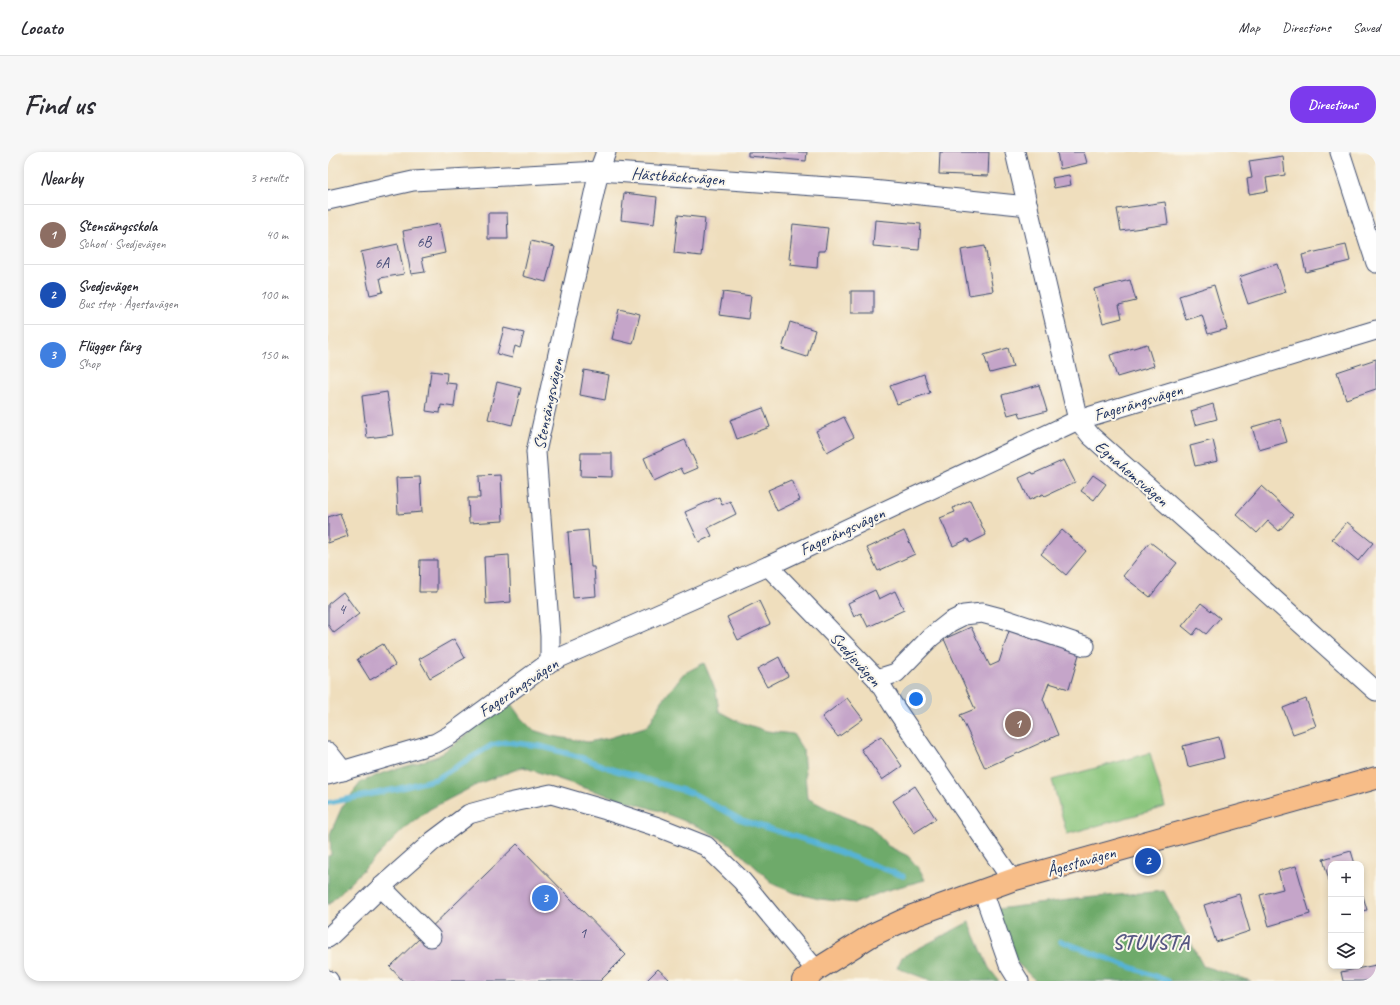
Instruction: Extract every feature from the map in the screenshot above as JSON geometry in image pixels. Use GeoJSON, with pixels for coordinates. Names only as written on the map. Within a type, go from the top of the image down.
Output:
{"type":"FeatureCollection","features":[{"type":"Feature","properties":{"kind":"main road","name":"Ågestavägen"},"geometry":{"type":"LineString","coordinates":[[810,975],[872,935],[915,915],[1012,880],[1376,778]]}},
{"type":"Feature","properties":{"kind":"street","name":"Stensängsvägen"},"geometry":{"type":"LineString","coordinates":[[550,662],[549,628],[536,452],[599,171],[606,152]]}},
{"type":"Feature","properties":{"kind":"street","name":"Egnahemsvägen"},"geometry":{"type":"LineString","coordinates":[[1015,152],[1078,420],[1091,436],[1218,548],[1376,691]]}},
{"type":"Feature","properties":{"kind":"street"},"geometry":{"type":"LineString","coordinates":[[1340,152],[1376,263]]}},
{"type":"Feature","properties":{"kind":"street","name":"Hästbäcksvägen"},"geometry":{"type":"LineString","coordinates":[[328,200],[413,182],[599,171],[872,190],[1028,206]]}},
{"type":"Feature","properties":{"kind":"street","name":"Fagerängsvägen"},"geometry":{"type":"LineString","coordinates":[[336,773],[436,743],[550,662],[768,566],[1078,420],[1376,330]]}},
{"type":"Feature","properties":{"kind":"street","name":"Svedjevägen"},"geometry":{"type":"LineString","coordinates":[[768,566],[877,678],[893,705],[1012,880]]}},
{"type":"Feature","properties":{"kind":"street"},"geometry":{"type":"LineString","coordinates":[[877,678],[896,674],[931,637],[950,622],[964,615],[982,614],[1001,618],[1085,646]]}},
{"type":"Feature","properties":{"kind":"street"},"geometry":{"type":"LineString","coordinates":[[328,752],[336,773]]}},
{"type":"Feature","properties":{"kind":"street"},"geometry":{"type":"LineString","coordinates":[[328,938],[381,887],[433,841],[469,814],[509,803],[551,794],[658,827],[706,846],[742,881],[810,975]]}},
{"type":"Feature","properties":{"kind":"street"},"geometry":{"type":"LineString","coordinates":[[381,887],[431,937]]}},
{"type":"Feature","properties":{"kind":"street"},"geometry":{"type":"LineString","coordinates":[[983,891],[1009,965],[1019,981]]}},
{"type":"Feature","properties":{"kind":"green space"},"geometry":{"type":"Polygon","coordinates":[[[704,663],[716,691],[719,711],[740,722],[767,731],[793,734],[803,750],[807,798],[842,816],[871,827],[888,846],[908,856],[920,870],[925,880],[884,891],[856,903],[819,899],[795,893],[775,885],[729,843],[700,827],[659,811],[523,767],[480,783],[430,809],[404,829],[328,905],[328,856],[331,855],[330,834],[342,807],[361,782],[383,773],[438,756],[490,717],[511,704],[521,718],[533,730],[552,736],[588,742],[609,738],[648,726],[662,701],[683,674],[704,663]]]}},
{"type":"Feature","properties":{"kind":"green space"},"geometry":{"type":"Polygon","coordinates":[[[1150,753],[1165,807],[1067,834],[1052,780],[1150,753]]]}},
{"type":"Feature","properties":{"kind":"green space"},"geometry":{"type":"Polygon","coordinates":[[[1164,891],[1203,966],[1251,981],[1036,981],[1015,961],[997,909],[1084,898],[1164,891]]]}},
{"type":"Feature","properties":{"kind":"green space"},"geometry":{"type":"Polygon","coordinates":[[[969,922],[989,968],[999,981],[932,981],[897,968],[902,957],[969,922]]]}},
{"type":"Feature","properties":{"kind":"building"},"geometry":{"type":"Polygon","coordinates":[[[748,152],[807,152],[806,161],[748,156],[748,152]]]}},
{"type":"Feature","properties":{"kind":"building"},"geometry":{"type":"Polygon","coordinates":[[[940,152],[989,152],[988,176],[939,174],[940,152]]]}},
{"type":"Feature","properties":{"kind":"building"},"geometry":{"type":"Polygon","coordinates":[[[1057,152],[1084,152],[1087,163],[1060,169],[1057,152]]]}},
{"type":"Feature","properties":{"kind":"building"},"geometry":{"type":"Polygon","coordinates":[[[1283,156],[1285,175],[1266,178],[1268,191],[1249,194],[1247,179],[1252,178],[1249,161],[1283,156]]]}},
{"type":"Feature","properties":{"kind":"building"},"geometry":{"type":"Polygon","coordinates":[[[1069,175],[1071,185],[1054,188],[1052,178],[1069,175]]]}},
{"type":"Feature","properties":{"kind":"building"},"geometry":{"type":"Polygon","coordinates":[[[624,193],[657,197],[654,224],[621,220],[624,193]]]}},
{"type":"Feature","properties":{"kind":"building"},"geometry":{"type":"Polygon","coordinates":[[[1165,202],[1168,224],[1121,231],[1117,209],[1165,202]]]}},
{"type":"Feature","properties":{"kind":"building"},"geometry":{"type":"Polygon","coordinates":[[[488,213],[507,213],[508,239],[488,239],[488,213]]]}},
{"type":"Feature","properties":{"kind":"building"},"geometry":{"type":"Polygon","coordinates":[[[678,215],[705,218],[701,256],[674,253],[678,215]]]}},
{"type":"Feature","properties":{"kind":"building"},"geometry":{"type":"Polygon","coordinates":[[[875,220],[921,224],[919,250],[873,246],[875,220]]]}},
{"type":"Feature","properties":{"kind":"building"},"geometry":{"type":"Polygon","coordinates":[[[439,224],[445,253],[422,258],[425,272],[411,274],[403,231],[439,224]]]}},
{"type":"Feature","properties":{"kind":"building"},"geometry":{"type":"Polygon","coordinates":[[[793,224],[828,228],[825,251],[818,251],[817,268],[790,265],[791,259],[789,259],[793,224]]]}},
{"type":"Feature","properties":{"kind":"building"},"geometry":{"type":"Polygon","coordinates":[[[531,241],[555,247],[546,282],[523,276],[531,241]]]}},
{"type":"Feature","properties":{"kind":"building"},"geometry":{"type":"Polygon","coordinates":[[[398,244],[404,274],[380,278],[383,292],[370,295],[361,252],[398,244]]]}},
{"type":"Feature","properties":{"kind":"building"},"geometry":{"type":"Polygon","coordinates":[[[1346,245],[1350,261],[1306,272],[1302,255],[1346,245]]]}},
{"type":"Feature","properties":{"kind":"building"},"geometry":{"type":"Polygon","coordinates":[[[985,246],[993,291],[969,295],[961,250],[985,246]]]}},
{"type":"Feature","properties":{"kind":"building"},"geometry":{"type":"Polygon","coordinates":[[[1277,264],[1286,292],[1248,304],[1239,277],[1277,264]]]}},
{"type":"Feature","properties":{"kind":"building"},"geometry":{"type":"Polygon","coordinates":[[[1130,280],[1136,301],[1119,305],[1122,318],[1103,323],[1094,289],[1130,280]]]}},
{"type":"Feature","properties":{"kind":"building"},"geometry":{"type":"Polygon","coordinates":[[[1214,285],[1227,329],[1208,334],[1202,315],[1186,320],[1179,296],[1214,285]]]}},
{"type":"Feature","properties":{"kind":"building"},"geometry":{"type":"Polygon","coordinates":[[[851,291],[874,291],[874,313],[851,313],[851,291]]]}},
{"type":"Feature","properties":{"kind":"building"},"geometry":{"type":"Polygon","coordinates":[[[723,292],[751,296],[748,319],[719,315],[723,292]]]}},
{"type":"Feature","properties":{"kind":"building"},"geometry":{"type":"Polygon","coordinates":[[[619,309],[640,314],[633,344],[612,339],[619,309]]]}},
{"type":"Feature","properties":{"kind":"building"},"geometry":{"type":"Polygon","coordinates":[[[790,322],[815,330],[807,357],[782,349],[790,322]]]}},
{"type":"Feature","properties":{"kind":"building"},"geometry":{"type":"Polygon","coordinates":[[[504,328],[524,333],[520,348],[515,346],[512,358],[497,354],[504,328]]]}},
{"type":"Feature","properties":{"kind":"building"},"geometry":{"type":"Polygon","coordinates":[[[1147,344],[1154,366],[1117,377],[1110,355],[1147,344]]]}},
{"type":"Feature","properties":{"kind":"building"},"geometry":{"type":"Polygon","coordinates":[[[1008,348],[1013,367],[990,373],[984,355],[1008,348]]]}},
{"type":"Feature","properties":{"kind":"building"},"geometry":{"type":"Polygon","coordinates":[[[1376,359],[1376,389],[1346,399],[1337,372],[1376,359]]]}},
{"type":"Feature","properties":{"kind":"building"},"geometry":{"type":"Polygon","coordinates":[[[584,370],[609,375],[605,400],[580,395],[584,370]]]}},
{"type":"Feature","properties":{"kind":"building"},"geometry":{"type":"Polygon","coordinates":[[[431,371],[447,373],[446,383],[457,384],[454,407],[441,405],[440,413],[426,411],[431,371]]]}},
{"type":"Feature","properties":{"kind":"building"},"geometry":{"type":"Polygon","coordinates":[[[924,374],[930,393],[897,404],[890,386],[924,374]]]}},
{"type":"Feature","properties":{"kind":"building"},"geometry":{"type":"Polygon","coordinates":[[[497,382],[521,388],[512,425],[488,419],[497,382]]]}},
{"type":"Feature","properties":{"kind":"building"},"geometry":{"type":"Polygon","coordinates":[[[1039,385],[1047,411],[1021,418],[1019,412],[1008,415],[1002,395],[1039,385]]]}},
{"type":"Feature","properties":{"kind":"building"},"geometry":{"type":"Polygon","coordinates":[[[387,392],[393,435],[367,438],[362,396],[387,392]]]}},
{"type":"Feature","properties":{"kind":"building"},"geometry":{"type":"Polygon","coordinates":[[[1213,404],[1217,419],[1195,425],[1191,411],[1213,404]]]}},
{"type":"Feature","properties":{"kind":"building"},"geometry":{"type":"Polygon","coordinates":[[[763,408],[770,427],[737,439],[730,420],[763,408]]]}},
{"type":"Feature","properties":{"kind":"building"},"geometry":{"type":"Polygon","coordinates":[[[844,417],[854,437],[827,452],[816,431],[844,417]]]}},
{"type":"Feature","properties":{"kind":"building"},"geometry":{"type":"Polygon","coordinates":[[[1280,419],[1287,442],[1259,450],[1252,427],[1280,419]]]}},
{"type":"Feature","properties":{"kind":"building"},"geometry":{"type":"Polygon","coordinates":[[[685,440],[698,468],[684,474],[681,468],[654,481],[644,458],[685,440]]]}},
{"type":"Feature","properties":{"kind":"building"},"geometry":{"type":"Polygon","coordinates":[[[1213,440],[1218,461],[1195,466],[1190,446],[1213,440]]]}},
{"type":"Feature","properties":{"kind":"building"},"geometry":{"type":"Polygon","coordinates":[[[581,453],[612,453],[612,477],[580,476],[581,453]]]}},
{"type":"Feature","properties":{"kind":"building"},"geometry":{"type":"Polygon","coordinates":[[[1064,460],[1075,482],[1045,496],[1043,494],[1029,500],[1019,478],[1032,472],[1033,474],[1064,460]]]}},
{"type":"Feature","properties":{"kind":"building"},"geometry":{"type":"Polygon","coordinates":[[[501,475],[503,521],[469,523],[468,498],[480,498],[479,476],[501,475]]]}},
{"type":"Feature","properties":{"kind":"building"},"geometry":{"type":"Polygon","coordinates":[[[1093,475],[1106,484],[1094,500],[1081,491],[1093,475]]]}},
{"type":"Feature","properties":{"kind":"building"},"geometry":{"type":"Polygon","coordinates":[[[420,477],[422,512],[398,514],[396,478],[420,477]]]}},
{"type":"Feature","properties":{"kind":"building"},"geometry":{"type":"Polygon","coordinates":[[[791,480],[800,500],[777,511],[768,490],[791,480]]]}},
{"type":"Feature","properties":{"kind":"building"},"geometry":{"type":"Polygon","coordinates":[[[1261,486],[1293,515],[1279,531],[1268,521],[1257,533],[1236,514],[1261,486]]]}},
{"type":"Feature","properties":{"kind":"building"},"geometry":{"type":"Polygon","coordinates":[[[719,497],[722,505],[730,501],[736,514],[708,528],[712,536],[699,542],[685,512],[719,497]]]}},
{"type":"Feature","properties":{"kind":"building"},"geometry":{"type":"Polygon","coordinates":[[[970,500],[986,535],[970,543],[968,539],[953,546],[940,518],[955,512],[953,508],[970,500]]]}},
{"type":"Feature","properties":{"kind":"building"},"geometry":{"type":"Polygon","coordinates":[[[340,513],[348,536],[328,543],[328,517],[340,513]]]}},
{"type":"Feature","properties":{"kind":"building"},"geometry":{"type":"Polygon","coordinates":[[[1347,522],[1373,543],[1358,561],[1332,539],[1347,522]]]}},
{"type":"Feature","properties":{"kind":"building"},"geometry":{"type":"Polygon","coordinates":[[[588,530],[591,567],[594,567],[596,596],[573,598],[568,532],[588,530]]]}},
{"type":"Feature","properties":{"kind":"building"},"geometry":{"type":"Polygon","coordinates":[[[1062,530],[1086,551],[1066,575],[1041,554],[1062,530]]]}},
{"type":"Feature","properties":{"kind":"building"},"geometry":{"type":"Polygon","coordinates":[[[904,531],[915,554],[878,571],[867,548],[904,531]]]}},
{"type":"Feature","properties":{"kind":"building"},"geometry":{"type":"Polygon","coordinates":[[[1150,542],[1177,563],[1150,597],[1123,576],[1150,542]]]}},
{"type":"Feature","properties":{"kind":"building"},"geometry":{"type":"Polygon","coordinates":[[[509,555],[511,602],[486,604],[484,557],[509,555]]]}},
{"type":"Feature","properties":{"kind":"building"},"geometry":{"type":"Polygon","coordinates":[[[420,560],[437,560],[437,592],[419,592],[420,560]]]}},
{"type":"Feature","properties":{"kind":"building"},"geometry":{"type":"Polygon","coordinates":[[[875,590],[879,599],[895,591],[904,610],[868,627],[861,613],[854,617],[848,603],[875,590]]]}},
{"type":"Feature","properties":{"kind":"building"},"geometry":{"type":"Polygon","coordinates":[[[343,592],[359,614],[334,633],[328,625],[328,604],[343,592]]]}},
{"type":"Feature","properties":{"kind":"building"},"geometry":{"type":"Polygon","coordinates":[[[759,601],[770,624],[738,640],[727,617],[759,601]]]}},
{"type":"Feature","properties":{"kind":"building"},"geometry":{"type":"Polygon","coordinates":[[[1201,603],[1220,618],[1206,634],[1198,628],[1193,635],[1182,626],[1201,603]]]}},
{"type":"Feature","properties":{"kind":"building"},"geometry":{"type":"Polygon","coordinates":[[[971,627],[990,666],[999,662],[1010,628],[1080,651],[1069,689],[1049,683],[1043,699],[1058,735],[985,768],[960,715],[975,709],[944,639],[971,627]]]}},
{"type":"Feature","properties":{"kind":"building"},"geometry":{"type":"Polygon","coordinates":[[[454,639],[465,658],[430,678],[419,659],[454,639]]]}},
{"type":"Feature","properties":{"kind":"building"},"geometry":{"type":"Polygon","coordinates":[[[383,644],[395,665],[370,680],[357,659],[383,644]]]}},
{"type":"Feature","properties":{"kind":"building"},"geometry":{"type":"Polygon","coordinates":[[[779,657],[788,676],[767,687],[757,669],[779,657]]]}},
{"type":"Feature","properties":{"kind":"building"},"geometry":{"type":"Polygon","coordinates":[[[847,698],[863,719],[838,737],[822,717],[847,698]]]}},
{"type":"Feature","properties":{"kind":"building"},"geometry":{"type":"Polygon","coordinates":[[[1306,699],[1316,726],[1293,734],[1283,708],[1306,699]]]}},
{"type":"Feature","properties":{"kind":"building"},"geometry":{"type":"Polygon","coordinates":[[[881,736],[902,766],[882,780],[861,749],[881,736]]]}},
{"type":"Feature","properties":{"kind":"building"},"geometry":{"type":"Polygon","coordinates":[[[1219,737],[1224,758],[1188,767],[1183,746],[1219,737]]]}},
{"type":"Feature","properties":{"kind":"building"},"geometry":{"type":"Polygon","coordinates":[[[915,786],[936,819],[914,833],[893,801],[915,786]]]}},
{"type":"Feature","properties":{"kind":"building"},"geometry":{"type":"Polygon","coordinates":[[[517,844],[626,955],[600,981],[403,981],[390,967],[517,844]]]}},
{"type":"Feature","properties":{"kind":"building"},"geometry":{"type":"Polygon","coordinates":[[[1351,851],[1354,861],[1328,861],[1328,876],[1323,859],[1351,851]]]}},
{"type":"Feature","properties":{"kind":"building"},"geometry":{"type":"Polygon","coordinates":[[[1296,866],[1310,914],[1269,926],[1260,895],[1283,889],[1278,871],[1296,866]]]}},
{"type":"Feature","properties":{"kind":"building"},"geometry":{"type":"Polygon","coordinates":[[[1239,894],[1250,931],[1216,942],[1204,905],[1239,894]]]}},
{"type":"Feature","properties":{"kind":"building"},"geometry":{"type":"Polygon","coordinates":[[[1364,900],[1367,910],[1364,910],[1364,900]]]}},
{"type":"Feature","properties":{"kind":"building"},"geometry":{"type":"Polygon","coordinates":[[[1376,965],[1376,981],[1343,981],[1341,972],[1364,969],[1364,967],[1376,965]]]}},
{"type":"Feature","properties":{"kind":"building"},"geometry":{"type":"Polygon","coordinates":[[[658,969],[669,979],[667,981],[648,981],[647,980],[658,969]]]}},
{"type":"Feature","properties":{"kind":"waterway"},"geometry":{"type":"LineString","coordinates":[[328,803],[397,789],[436,779],[492,745],[507,742],[540,746],[580,757],[614,770],[692,793],[739,819],[812,842],[903,876]]}},
{"type":"Feature","properties":{"kind":"waterway"},"geometry":{"type":"LineString","coordinates":[[1061,941],[1168,981]]}},
{"type":"Feature","properties":{"kind":"place","name":"Stensängsskola"},"geometry":{"type":"Point","coordinates":[1018,724]}},
{"type":"Feature","properties":{"kind":"place","name":"Svedjevägen"},"geometry":{"type":"Point","coordinates":[1148,861]}},
{"type":"Feature","properties":{"kind":"place","name":"Flügger färg"},"geometry":{"type":"Point","coordinates":[545,898]}},
{"type":"Feature","properties":{"kind":"district","name":"STUVSTA"},"geometry":{"type":"Point","coordinates":[1151,942]}}]}
